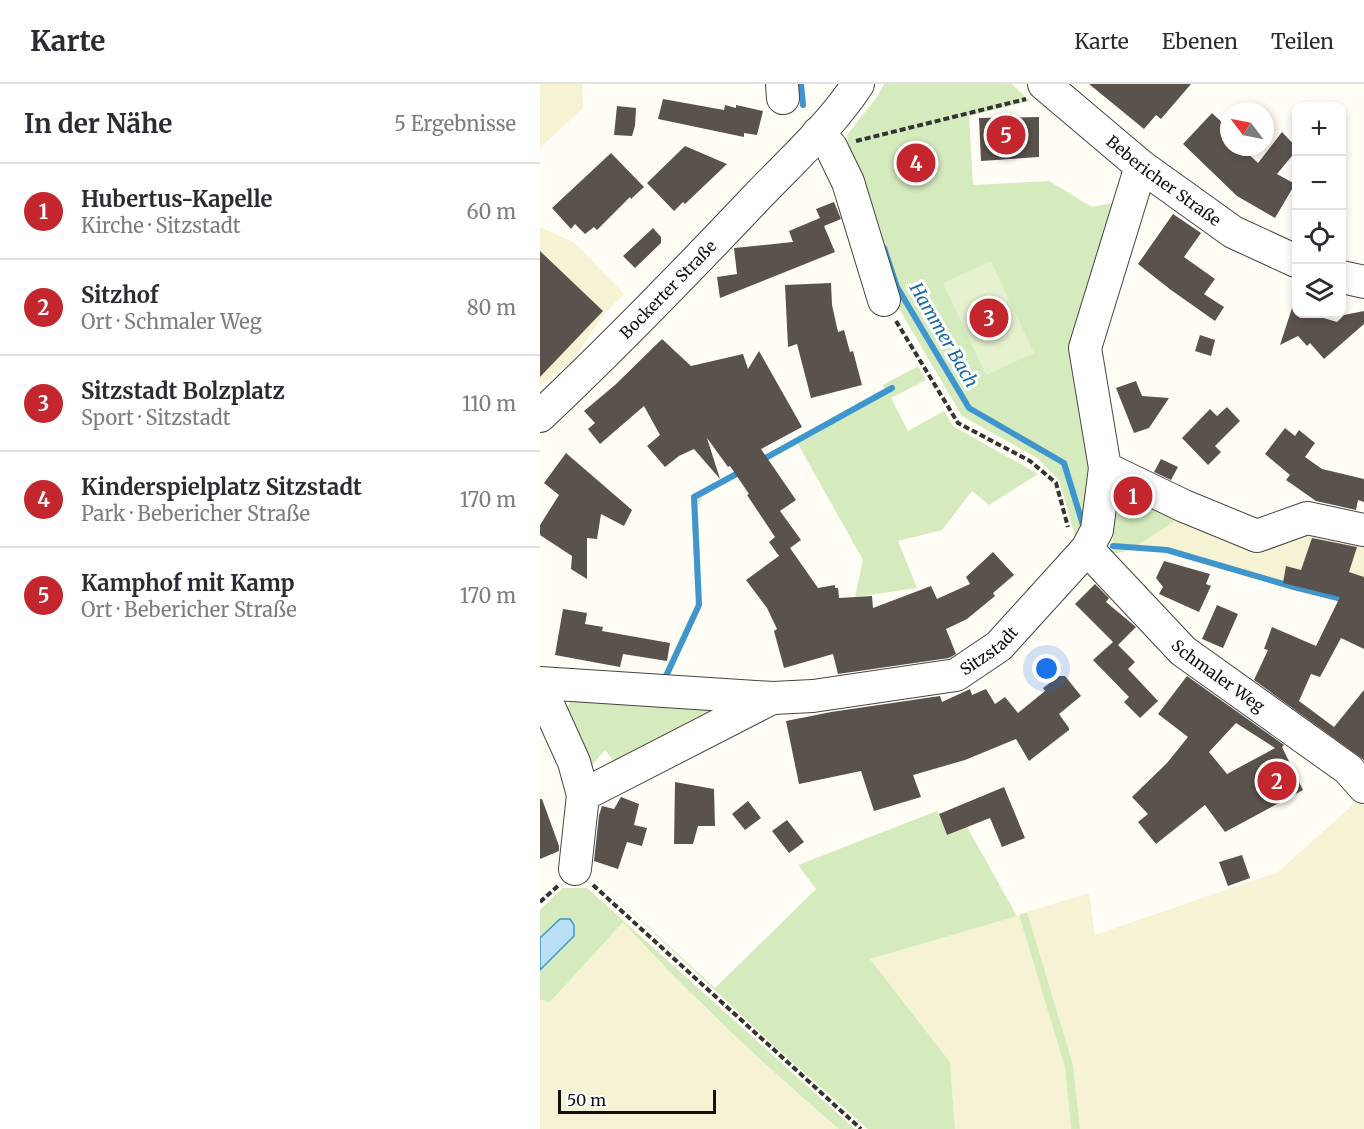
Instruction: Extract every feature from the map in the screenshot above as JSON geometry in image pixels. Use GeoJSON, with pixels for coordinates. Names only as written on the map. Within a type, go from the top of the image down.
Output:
{"type":"FeatureCollection","features":[{"type":"Feature","properties":{"kind":"street"},"geometry":{"type":"LineString","coordinates":[[858,84],[824,140],[848,182],[884,300]]}},
{"type":"Feature","properties":{"kind":"street","name":"Bebericher Straße"},"geometry":{"type":"LineString","coordinates":[[1049,88],[1142,166],[1233,232],[1292,259]]}},
{"type":"Feature","properties":{"kind":"street","name":"Bockerter Straße"},"geometry":{"type":"LineString","coordinates":[[540,416],[604,356],[792,160],[824,140]]}},
{"type":"Feature","properties":{"kind":"street","name":"Sitzstadt"},"geometry":{"type":"LineString","coordinates":[[575,869],[583,795],[574,762],[540,685],[773,698],[813,696],[956,675],[999,646],[1087,549],[1097,530],[1105,468],[1084,348],[1142,166]]}},
{"type":"Feature","properties":{"kind":"street"},"geometry":{"type":"LineString","coordinates":[[1346,277],[1364,282]]}},
{"type":"Feature","properties":{"kind":"street"},"geometry":{"type":"LineString","coordinates":[[1105,468],[1184,506],[1257,536],[1307,518],[1364,530]]}},
{"type":"Feature","properties":{"kind":"street","name":"Schmaler Weg"},"geometry":{"type":"LineString","coordinates":[[1087,549],[1183,651],[1348,769],[1364,788]]}},
{"type":"Feature","properties":{"kind":"street","name":"Sitzstadt"},"geometry":{"type":"LineString","coordinates":[[583,795],[773,698]]}},
{"type":"Feature","properties":{"kind":"path"},"geometry":{"type":"LineString","coordinates":[[824,140],[1049,88]]}},
{"type":"Feature","properties":{"kind":"path"},"geometry":{"type":"LineString","coordinates":[[884,300],[958,423],[1030,461],[1056,483],[1072,542],[1087,549]]}},
{"type":"Feature","properties":{"kind":"path"},"geometry":{"type":"LineString","coordinates":[[575,869],[861,1129]]}},
{"type":"Feature","properties":{"kind":"shaded area"},"geometry":{"type":"Polygon","coordinates":[[[540,84],[582,84],[583,108],[540,148],[540,84]]]}},
{"type":"Feature","properties":{"kind":"shaded area"},"geometry":{"type":"Polygon","coordinates":[[[540,227],[575,243],[624,294],[604,314],[573,360],[540,386],[540,227]]]}},
{"type":"Feature","properties":{"kind":"shaded area"},"geometry":{"type":"Polygon","coordinates":[[[1180,518],[1364,537],[1364,602],[1320,593],[1168,548],[1137,545],[1180,518]]]}},
{"type":"Feature","properties":{"kind":"shaded area"},"geometry":{"type":"Polygon","coordinates":[[[1358,800],[1364,806],[1364,1129],[1080,1129],[1073,1065],[1027,912],[1089,893],[1095,935],[1278,872],[1358,800]]]}},
{"type":"Feature","properties":{"kind":"shaded area"},"geometry":{"type":"Polygon","coordinates":[[[1019,915],[1065,1068],[1071,1129],[955,1129],[950,1062],[870,959],[1019,915]]]}},
{"type":"Feature","properties":{"kind":"shaded area"},"geometry":{"type":"Polygon","coordinates":[[[623,921],[700,1003],[839,1129],[540,1129],[540,1000],[550,1002],[623,921]]]}},
{"type":"Feature","properties":{"kind":"green space"},"geometry":{"type":"Polygon","coordinates":[[[884,84],[1012,84],[1030,101],[969,116],[973,185],[1049,181],[1092,207],[1113,203],[1072,347],[1075,392],[1093,466],[1088,513],[1076,539],[1059,480],[1037,458],[962,416],[888,290],[850,162],[847,135],[877,97],[884,84]]]}},
{"type":"Feature","properties":{"kind":"green space"},"geometry":{"type":"Polygon","coordinates":[[[991,261],[1034,353],[986,375],[943,283],[991,261]]]}},
{"type":"Feature","properties":{"kind":"green space"},"geometry":{"type":"Polygon","coordinates":[[[918,366],[926,380],[891,398],[908,431],[944,411],[953,426],[1038,474],[989,505],[972,491],[942,530],[898,541],[917,588],[855,597],[863,560],[798,444],[703,496],[698,506],[702,605],[668,678],[661,678],[696,604],[691,496],[885,389],[883,385],[918,366]]]}},
{"type":"Feature","properties":{"kind":"green space"},"geometry":{"type":"Polygon","coordinates":[[[1128,487],[1180,518],[1138,545],[1168,548],[1320,593],[1364,602],[1364,605],[1294,590],[1166,552],[1131,550],[1111,554],[1118,493],[1128,487]]]}},
{"type":"Feature","properties":{"kind":"green space"},"geometry":{"type":"Polygon","coordinates":[[[699,699],[721,713],[620,769],[605,750],[587,771],[562,715],[571,701],[699,699]]]}},
{"type":"Feature","properties":{"kind":"green space"},"geometry":{"type":"Polygon","coordinates":[[[937,811],[947,835],[967,827],[1017,916],[870,959],[950,1062],[955,1129],[868,1129],[783,1054],[595,878],[715,988],[816,889],[798,865],[937,811]]]}},
{"type":"Feature","properties":{"kind":"green space"},"geometry":{"type":"Polygon","coordinates":[[[563,888],[587,888],[855,1129],[839,1129],[783,1080],[701,1003],[623,922],[550,1002],[540,1000],[540,970],[574,936],[560,919],[540,938],[540,910],[563,888]]]}},
{"type":"Feature","properties":{"kind":"green space"},"geometry":{"type":"Polygon","coordinates":[[[1027,912],[1073,1065],[1080,1129],[1071,1129],[1065,1068],[1019,915],[1027,912]]]}},
{"type":"Feature","properties":{"kind":"water"},"geometry":{"type":"Polygon","coordinates":[[[560,919],[570,919],[574,925],[574,936],[540,970],[540,938],[560,919]]]}},
{"type":"Feature","properties":{"kind":"building"},"geometry":{"type":"Polygon","coordinates":[[[1089,84],[1191,84],[1161,119],[1156,115],[1144,129],[1089,84]]]}},
{"type":"Feature","properties":{"kind":"building"},"geometry":{"type":"Polygon","coordinates":[[[663,99],[724,110],[725,105],[736,108],[736,105],[763,111],[757,135],[744,133],[744,137],[658,119],[663,99]]]}},
{"type":"Feature","properties":{"kind":"building"},"geometry":{"type":"Polygon","coordinates":[[[617,106],[636,108],[632,136],[614,135],[617,106]]]}},
{"type":"Feature","properties":{"kind":"building"},"geometry":{"type":"Polygon","coordinates":[[[1212,113],[1220,121],[1220,156],[1251,156],[1258,163],[1263,156],[1274,156],[1274,142],[1282,132],[1292,143],[1292,156],[1277,174],[1292,182],[1292,189],[1275,218],[1237,196],[1183,144],[1212,113]]]}},
{"type":"Feature","properties":{"kind":"building"},"geometry":{"type":"Polygon","coordinates":[[[1039,117],[1039,157],[981,161],[979,118],[1039,117]]]}},
{"type":"Feature","properties":{"kind":"building"},"geometry":{"type":"Polygon","coordinates":[[[685,146],[727,164],[685,204],[683,202],[674,211],[647,183],[685,146]]]}},
{"type":"Feature","properties":{"kind":"building"},"geometry":{"type":"Polygon","coordinates":[[[611,153],[644,187],[631,199],[630,197],[597,230],[594,227],[585,234],[575,224],[571,229],[552,208],[611,153]]]}},
{"type":"Feature","properties":{"kind":"building"},"geometry":{"type":"Polygon","coordinates":[[[834,202],[841,219],[824,226],[835,252],[720,298],[717,277],[737,274],[734,248],[793,242],[789,231],[820,218],[816,209],[834,202]]]}},
{"type":"Feature","properties":{"kind":"building"},"geometry":{"type":"Polygon","coordinates":[[[1173,214],[1201,233],[1184,257],[1215,279],[1204,294],[1224,307],[1215,321],[1138,264],[1173,214]]]}},
{"type":"Feature","properties":{"kind":"building"},"geometry":{"type":"Polygon","coordinates":[[[653,228],[661,237],[661,243],[635,268],[623,256],[653,228]]]}},
{"type":"Feature","properties":{"kind":"building"},"geometry":{"type":"Polygon","coordinates":[[[540,251],[603,311],[540,377],[540,251]]]}},
{"type":"Feature","properties":{"kind":"building"},"geometry":{"type":"Polygon","coordinates":[[[831,283],[832,305],[838,332],[844,330],[850,352],[853,351],[862,385],[811,398],[797,344],[788,347],[785,285],[831,283]]]}},
{"type":"Feature","properties":{"kind":"building"},"geometry":{"type":"Polygon","coordinates":[[[1292,308],[1292,318],[1324,318],[1337,322],[1341,318],[1346,318],[1346,315],[1364,311],[1364,324],[1324,359],[1310,343],[1307,346],[1298,336],[1280,345],[1292,308]]]}},
{"type":"Feature","properties":{"kind":"building"},"geometry":{"type":"Polygon","coordinates":[[[1200,335],[1215,340],[1211,356],[1195,351],[1200,335]]]}},
{"type":"Feature","properties":{"kind":"building"},"geometry":{"type":"Polygon","coordinates":[[[662,339],[691,366],[743,354],[748,369],[759,351],[802,427],[761,449],[796,500],[780,511],[801,540],[790,548],[818,588],[835,585],[835,588],[838,588],[839,598],[872,596],[873,608],[931,586],[937,599],[970,584],[966,577],[993,552],[1014,575],[993,593],[995,596],[967,619],[946,629],[956,654],[949,658],[838,674],[833,654],[784,668],[774,631],[777,629],[767,608],[746,580],[779,556],[769,542],[775,537],[730,466],[728,467],[707,438],[720,479],[694,449],[679,456],[665,467],[647,446],[660,435],[644,406],[600,444],[588,429],[595,423],[584,411],[615,385],[662,339]]]}},
{"type":"Feature","properties":{"kind":"building"},"geometry":{"type":"Polygon","coordinates":[[[1136,381],[1142,396],[1169,398],[1149,428],[1134,433],[1116,388],[1136,381]]]}},
{"type":"Feature","properties":{"kind":"building"},"geometry":{"type":"Polygon","coordinates":[[[1227,407],[1240,421],[1215,446],[1221,452],[1208,465],[1182,438],[1210,409],[1217,416],[1227,407]]]}},
{"type":"Feature","properties":{"kind":"building"},"geometry":{"type":"Polygon","coordinates":[[[1285,428],[1295,436],[1299,430],[1315,443],[1305,457],[1322,469],[1364,479],[1364,502],[1358,500],[1356,510],[1316,501],[1286,480],[1290,475],[1265,454],[1285,428]]]}},
{"type":"Feature","properties":{"kind":"building"},"geometry":{"type":"Polygon","coordinates":[[[566,453],[632,510],[624,526],[601,514],[597,539],[587,538],[587,579],[571,569],[572,556],[540,535],[540,525],[559,495],[544,483],[566,453]]]}},
{"type":"Feature","properties":{"kind":"building"},"geometry":{"type":"Polygon","coordinates":[[[1161,459],[1178,467],[1171,480],[1154,472],[1161,459]]]}},
{"type":"Feature","properties":{"kind":"building"},"geometry":{"type":"Polygon","coordinates":[[[1312,538],[1357,547],[1349,572],[1364,577],[1364,649],[1341,638],[1320,677],[1311,674],[1299,701],[1334,727],[1364,690],[1364,760],[1254,680],[1268,650],[1264,649],[1272,627],[1316,646],[1340,597],[1283,583],[1286,566],[1301,570],[1312,538]]]}},
{"type":"Feature","properties":{"kind":"building"},"geometry":{"type":"Polygon","coordinates":[[[1164,561],[1210,574],[1206,584],[1211,586],[1199,612],[1159,594],[1163,587],[1156,578],[1164,561]]]}},
{"type":"Feature","properties":{"kind":"building"},"geometry":{"type":"Polygon","coordinates":[[[1095,584],[1109,598],[1106,602],[1136,627],[1118,645],[1135,662],[1128,669],[1158,701],[1140,718],[1124,702],[1129,697],[1093,660],[1113,642],[1075,604],[1095,584]]]}},
{"type":"Feature","properties":{"kind":"building"},"geometry":{"type":"Polygon","coordinates":[[[1217,605],[1238,614],[1223,648],[1202,639],[1217,605]]]}},
{"type":"Feature","properties":{"kind":"building"},"geometry":{"type":"Polygon","coordinates":[[[563,609],[587,613],[585,624],[603,627],[602,631],[670,643],[667,661],[623,654],[620,667],[555,655],[563,609]]]}},
{"type":"Feature","properties":{"kind":"building"},"geometry":{"type":"Polygon","coordinates":[[[1059,676],[1065,676],[1081,696],[1059,714],[1069,730],[1029,761],[1016,739],[965,760],[913,775],[921,797],[874,811],[861,771],[799,784],[786,721],[940,696],[942,702],[970,689],[972,695],[986,689],[995,704],[1005,697],[1018,713],[1045,691],[1043,688],[1059,676]]]}},
{"type":"Feature","properties":{"kind":"building"},"geometry":{"type":"Polygon","coordinates":[[[1187,676],[1284,745],[1282,747],[1303,790],[1225,832],[1205,805],[1156,844],[1138,822],[1148,814],[1132,797],[1167,763],[1188,737],[1158,714],[1187,676]],[[1236,723],[1209,752],[1227,774],[1275,748],[1236,723]]]}},
{"type":"Feature","properties":{"kind":"building"},"geometry":{"type":"Polygon","coordinates":[[[675,782],[714,789],[715,826],[698,826],[693,844],[674,844],[675,782]]]}},
{"type":"Feature","properties":{"kind":"building"},"geometry":{"type":"Polygon","coordinates":[[[1004,787],[1025,838],[1002,847],[990,818],[947,835],[939,814],[1004,787]]]}},
{"type":"Feature","properties":{"kind":"building"},"geometry":{"type":"Polygon","coordinates":[[[621,797],[639,804],[634,825],[647,828],[642,846],[627,842],[618,869],[594,861],[602,806],[614,809],[621,797]]]}},
{"type":"Feature","properties":{"kind":"building"},"geometry":{"type":"Polygon","coordinates":[[[540,799],[542,799],[559,851],[540,859],[540,799]]]}},
{"type":"Feature","properties":{"kind":"building"},"geometry":{"type":"Polygon","coordinates":[[[748,801],[761,818],[745,830],[732,814],[748,801]]]}},
{"type":"Feature","properties":{"kind":"building"},"geometry":{"type":"Polygon","coordinates":[[[787,820],[804,842],[789,853],[772,831],[787,820]]]}},
{"type":"Feature","properties":{"kind":"building"},"geometry":{"type":"Polygon","coordinates":[[[1242,855],[1250,878],[1228,886],[1219,862],[1242,855]]]}},
{"type":"Feature","properties":{"kind":"waterway","name":"Hammer Bach"},"geometry":{"type":"LineString","coordinates":[[801,84],[803,105]]}},
{"type":"Feature","properties":{"kind":"waterway","name":"Hammer Bach"},"geometry":{"type":"LineString","coordinates":[[884,248],[897,287],[969,408],[1064,463],[1083,525]]}},
{"type":"Feature","properties":{"kind":"waterway"},"geometry":{"type":"LineString","coordinates":[[760,461],[892,388]]}},
{"type":"Feature","properties":{"kind":"waterway"},"geometry":{"type":"LineString","coordinates":[[667,674],[699,605],[694,497],[740,472]]}},
{"type":"Feature","properties":{"kind":"waterway","name":"Hammer Bach"},"geometry":{"type":"LineString","coordinates":[[1113,546],[1167,550],[1346,600]]}},
{"type":"Feature","properties":{"kind":"place","name":"Kamphof mit Kamp"},"geometry":{"type":"Point","coordinates":[1006,135]}},
{"type":"Feature","properties":{"kind":"place","name":"Kinderspielplatz Sitzstadt"},"geometry":{"type":"Point","coordinates":[916,163]}},
{"type":"Feature","properties":{"kind":"place","name":"Sitzstadt Bolzplatz"},"geometry":{"type":"Point","coordinates":[989,318]}},
{"type":"Feature","properties":{"kind":"place","name":"Hubertus-Kapelle"},"geometry":{"type":"Point","coordinates":[1133,496]}},
{"type":"Feature","properties":{"kind":"place","name":"Sitzhof"},"geometry":{"type":"Point","coordinates":[1277,781]}}]}
